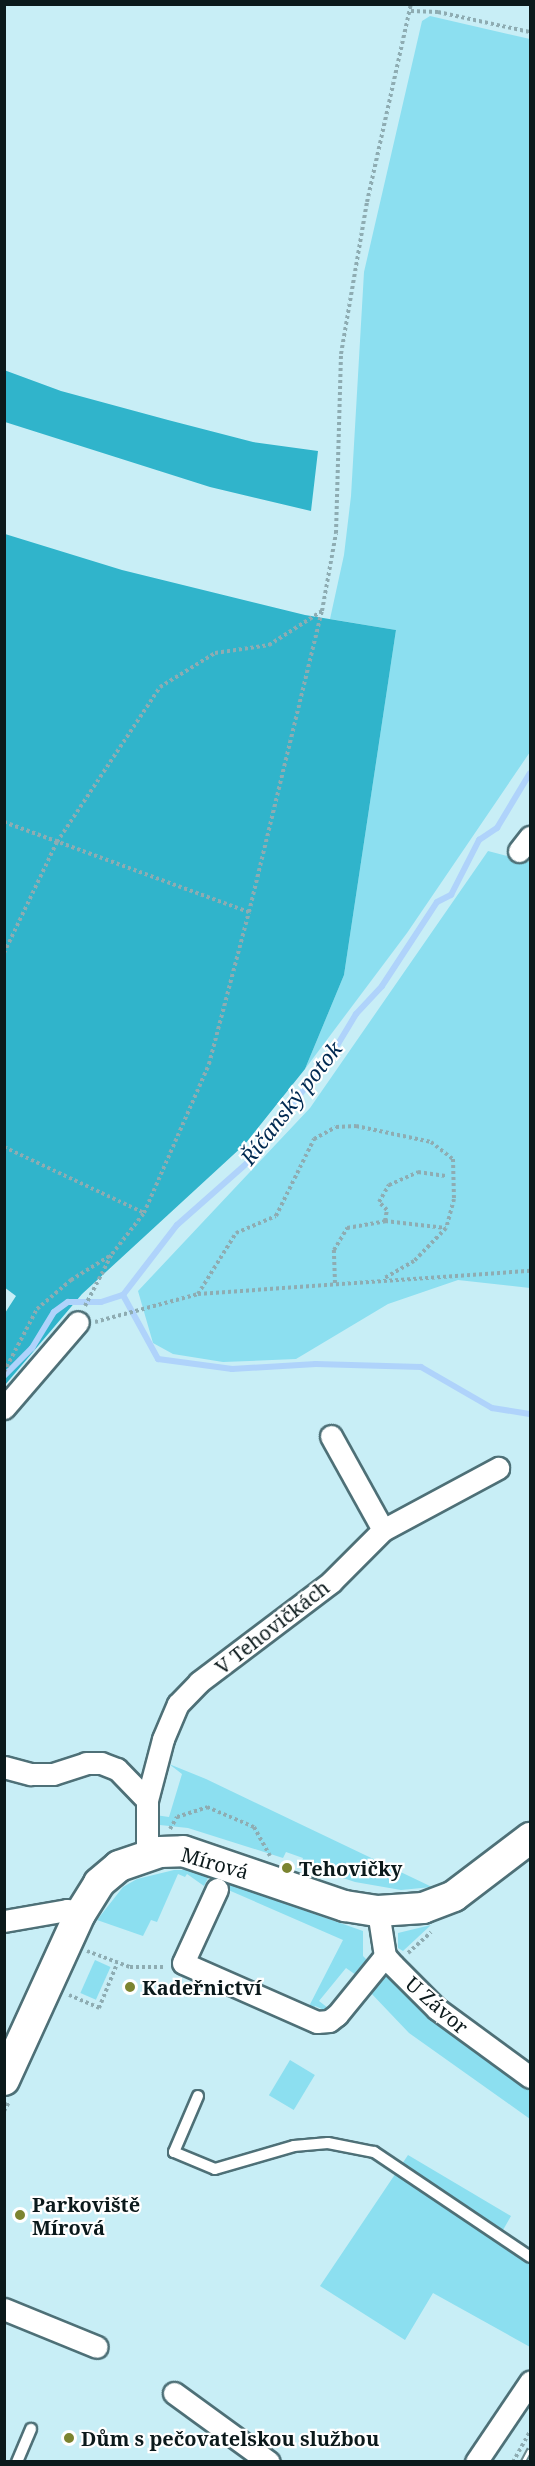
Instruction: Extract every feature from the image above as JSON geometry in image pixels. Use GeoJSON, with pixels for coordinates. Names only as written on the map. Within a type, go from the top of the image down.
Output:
{"type":"FeatureCollection","features":[{"type":"Feature","properties":{"kind":"street"},"geometry":{"type":"LineString","coordinates":[[4,1408],[80,1317]]}},
{"type":"Feature","properties":{"kind":"street"},"geometry":{"type":"LineString","coordinates":[[331,1436],[383,1530]]}},
{"type":"Feature","properties":{"kind":"street","name":"V Tehovičkách"},"geometry":{"type":"LineString","coordinates":[[147,1856],[147,1800],[163,1739],[178,1704],[199,1682],[331,1582],[383,1530],[498,1468]]}},
{"type":"Feature","properties":{"kind":"street"},"geometry":{"type":"LineString","coordinates":[[4,1767],[31,1774],[53,1774],[86,1763],[101,1763],[117,1769],[147,1800]]}},
{"type":"Feature","properties":{"kind":"street","name":"Mírová"},"geometry":{"type":"LineString","coordinates":[[7,2090],[81,1914],[99,1883],[119,1866],[147,1856],[183,1851],[345,1906],[378,1911],[423,1908],[454,1896],[531,1838]]}},
{"type":"Feature","properties":{"kind":"street"},"geometry":{"type":"LineString","coordinates":[[217,1889],[183,1963],[317,2022],[329,2021],[337,2015],[385,1956],[378,1911]]}},
{"type":"Feature","properties":{"kind":"street"},"geometry":{"type":"LineString","coordinates":[[4,1921],[67,1911],[81,1914]]}},
{"type":"Feature","properties":{"kind":"street","name":"U Závor"},"geometry":{"type":"LineString","coordinates":[[385,1956],[437,2009],[531,2077]]}},
{"type":"Feature","properties":{"kind":"street"},"geometry":{"type":"LineString","coordinates":[[4,2309],[97,2347]]}},
{"type":"Feature","properties":{"kind":"street"},"geometry":{"type":"LineString","coordinates":[[476,2462],[531,2382]]}},
{"type":"Feature","properties":{"kind":"street"},"geometry":{"type":"LineString","coordinates":[[174,2393],[269,2462]]}},
{"type":"Feature","properties":{"kind":"lane"},"geometry":{"type":"LineString","coordinates":[[198,2096],[174,2152],[215,2169],[294,2146],[328,2144],[374,2152],[531,2257]]}},
{"type":"Feature","properties":{"kind":"lane"},"geometry":{"type":"LineString","coordinates":[[17,2462],[31,2429]]}},
{"type":"Feature","properties":{"kind":"path"},"geometry":{"type":"LineString","coordinates":[[80,1317],[112,1254],[144,1213],[209,1064],[249,912],[322,611],[336,533],[340,354],[366,202],[411,4]]}},
{"type":"Feature","properties":{"kind":"path"},"geometry":{"type":"LineString","coordinates":[[411,11],[438,12],[531,32]]}},
{"type":"Feature","properties":{"kind":"path"},"geometry":{"type":"LineString","coordinates":[[4,953],[57,842],[160,687],[216,653],[269,645],[322,611]]}},
{"type":"Feature","properties":{"kind":"path"},"geometry":{"type":"LineString","coordinates":[[4,822],[249,912]]}},
{"type":"Feature","properties":{"kind":"path"},"geometry":{"type":"LineString","coordinates":[[198,1294],[236,1233],[276,1216],[314,1140],[336,1127],[356,1126],[431,1142],[447,1151],[456,1174],[446,1228],[414,1261],[384,1278]]}},
{"type":"Feature","properties":{"kind":"path"},"geometry":{"type":"LineString","coordinates":[[4,1147],[144,1213]]}},
{"type":"Feature","properties":{"kind":"path"},"geometry":{"type":"LineString","coordinates":[[385,1221],[387,1210],[379,1202],[389,1185],[418,1172],[446,1176]]}},
{"type":"Feature","properties":{"kind":"path"},"geometry":{"type":"LineString","coordinates":[[335,1283],[334,1250],[347,1228],[385,1221],[446,1228]]}},
{"type":"Feature","properties":{"kind":"path"},"geometry":{"type":"LineString","coordinates":[[4,1372],[37,1309],[71,1280],[112,1254]]}},
{"type":"Feature","properties":{"kind":"path"},"geometry":{"type":"LineString","coordinates":[[80,1317],[124,1316],[198,1294],[384,1278],[531,1270]]}},
{"type":"Feature","properties":{"kind":"path"},"geometry":{"type":"LineString","coordinates":[[169,1830],[177,1817],[207,1807],[254,1827],[270,1858]]}},
{"type":"Feature","properties":{"kind":"path"},"geometry":{"type":"LineString","coordinates":[[82,1962],[86,1944]]}},
{"type":"Feature","properties":{"kind":"path"},"geometry":{"type":"LineString","coordinates":[[67,1994],[99,2008],[117,1964]]}},
{"type":"Feature","properties":{"kind":"path"},"geometry":{"type":"LineString","coordinates":[[62,2005],[72,1983]]}},
{"type":"Feature","properties":{"kind":"path"},"geometry":{"type":"LineString","coordinates":[[4,2110],[7,2090]]}},
{"type":"Feature","properties":{"kind":"path"},"geometry":{"type":"LineString","coordinates":[[513,2462],[531,2431]]}},
{"type":"Feature","properties":{"kind":"shaded area"},"geometry":{"type":"Polygon","coordinates":[[[430,16],[530,39],[530,752],[407,933],[305,1069],[344,975],[396,630],[330,619],[344,555],[351,496],[364,272],[422,21],[430,16]]]}},
{"type":"Feature","properties":{"kind":"shaded area"},"geometry":{"type":"Polygon","coordinates":[[[4,370],[61,391],[253,442],[318,451],[311,511],[210,487],[5,422],[4,370]]]}},
{"type":"Feature","properties":{"kind":"shaded area"},"geometry":{"type":"Polygon","coordinates":[[[5,534],[122,570],[305,615],[396,630],[344,975],[305,1069],[245,1144],[82,1294],[5,1385],[5,1313],[16,1296],[4,1287],[5,534]]]}},
{"type":"Feature","properties":{"kind":"shaded area"},"geometry":{"type":"Polygon","coordinates":[[[488,851],[530,862],[530,1288],[458,1280],[388,1304],[296,1359],[223,1362],[173,1354],[153,1343],[138,1291],[310,1108],[488,851]]]}},
{"type":"Feature","properties":{"kind":"shaded area"},"geometry":{"type":"Polygon","coordinates":[[[169,1764],[206,1779],[432,1887],[401,1890],[355,1882],[301,1864],[303,1858],[286,1852],[283,1858],[188,1828],[160,1825],[155,1815],[169,1817],[182,1774],[169,1764]]]}},
{"type":"Feature","properties":{"kind":"shaded area"},"geometry":{"type":"Polygon","coordinates":[[[174,1870],[193,1870],[209,1876],[204,1886],[187,1874],[185,1877],[178,1874],[157,1922],[151,1920],[143,1936],[97,1920],[123,1887],[137,1879],[174,1870]]]}},
{"type":"Feature","properties":{"kind":"shaded area"},"geometry":{"type":"Polygon","coordinates":[[[229,1884],[363,1931],[363,1956],[375,1968],[356,1975],[346,1968],[319,2001],[337,2015],[322,2021],[322,2009],[315,2006],[310,2018],[304,2016],[343,1940],[226,1889],[229,1884]]]}},
{"type":"Feature","properties":{"kind":"shaded area"},"geometry":{"type":"Polygon","coordinates":[[[431,1925],[403,1951],[398,1948],[398,1933],[431,1925]]]}},
{"type":"Feature","properties":{"kind":"shaded area"},"geometry":{"type":"Polygon","coordinates":[[[95,1960],[111,1967],[96,2000],[80,1993],[95,1960]]]}},
{"type":"Feature","properties":{"kind":"shaded area"},"geometry":{"type":"Polygon","coordinates":[[[385,1973],[450,2033],[530,2091],[530,2119],[409,2033],[369,1991],[385,1973]]]}},
{"type":"Feature","properties":{"kind":"shaded area"},"geometry":{"type":"Polygon","coordinates":[[[290,2060],[315,2075],[294,2110],[269,2095],[290,2060]]]}},
{"type":"Feature","properties":{"kind":"shaded area"},"geometry":{"type":"Polygon","coordinates":[[[408,2155],[511,2216],[503,2230],[530,2248],[530,2347],[433,2293],[405,2340],[320,2286],[408,2155]]]}},
{"type":"Feature","properties":{"kind":"waterway","name":"Říčanský potok"},"geometry":{"type":"LineString","coordinates":[[4,1376],[32,1348],[54,1312],[68,1302],[101,1302],[123,1295],[177,1225],[247,1163],[335,1049],[356,1014],[382,986],[437,902],[451,895],[479,840],[497,828],[530,773]]}},
{"type":"Feature","properties":{"kind":"waterway"},"geometry":{"type":"LineString","coordinates":[[123,1295],[158,1359],[232,1369],[316,1364],[421,1367],[492,1408],[530,1414]]}},
{"type":"Feature","properties":{"kind":"railway"},"geometry":{"type":"LineString","coordinates":[[523,2462],[530,2449]]}},
{"type":"Feature","properties":{"kind":"place","name":"Tehovičky"},"geometry":{"type":"Point","coordinates":[287,1868]}},
{"type":"Feature","properties":{"kind":"place","name":"Kadeřnictví"},"geometry":{"type":"Point","coordinates":[130,1987]}},
{"type":"Feature","properties":{"kind":"place","name":"Parkoviště Mírová"},"geometry":{"type":"Point","coordinates":[20,2215]}},
{"type":"Feature","properties":{"kind":"place","name":"Dům s pečovatelskou službou"},"geometry":{"type":"Point","coordinates":[69,2438]}}]}
